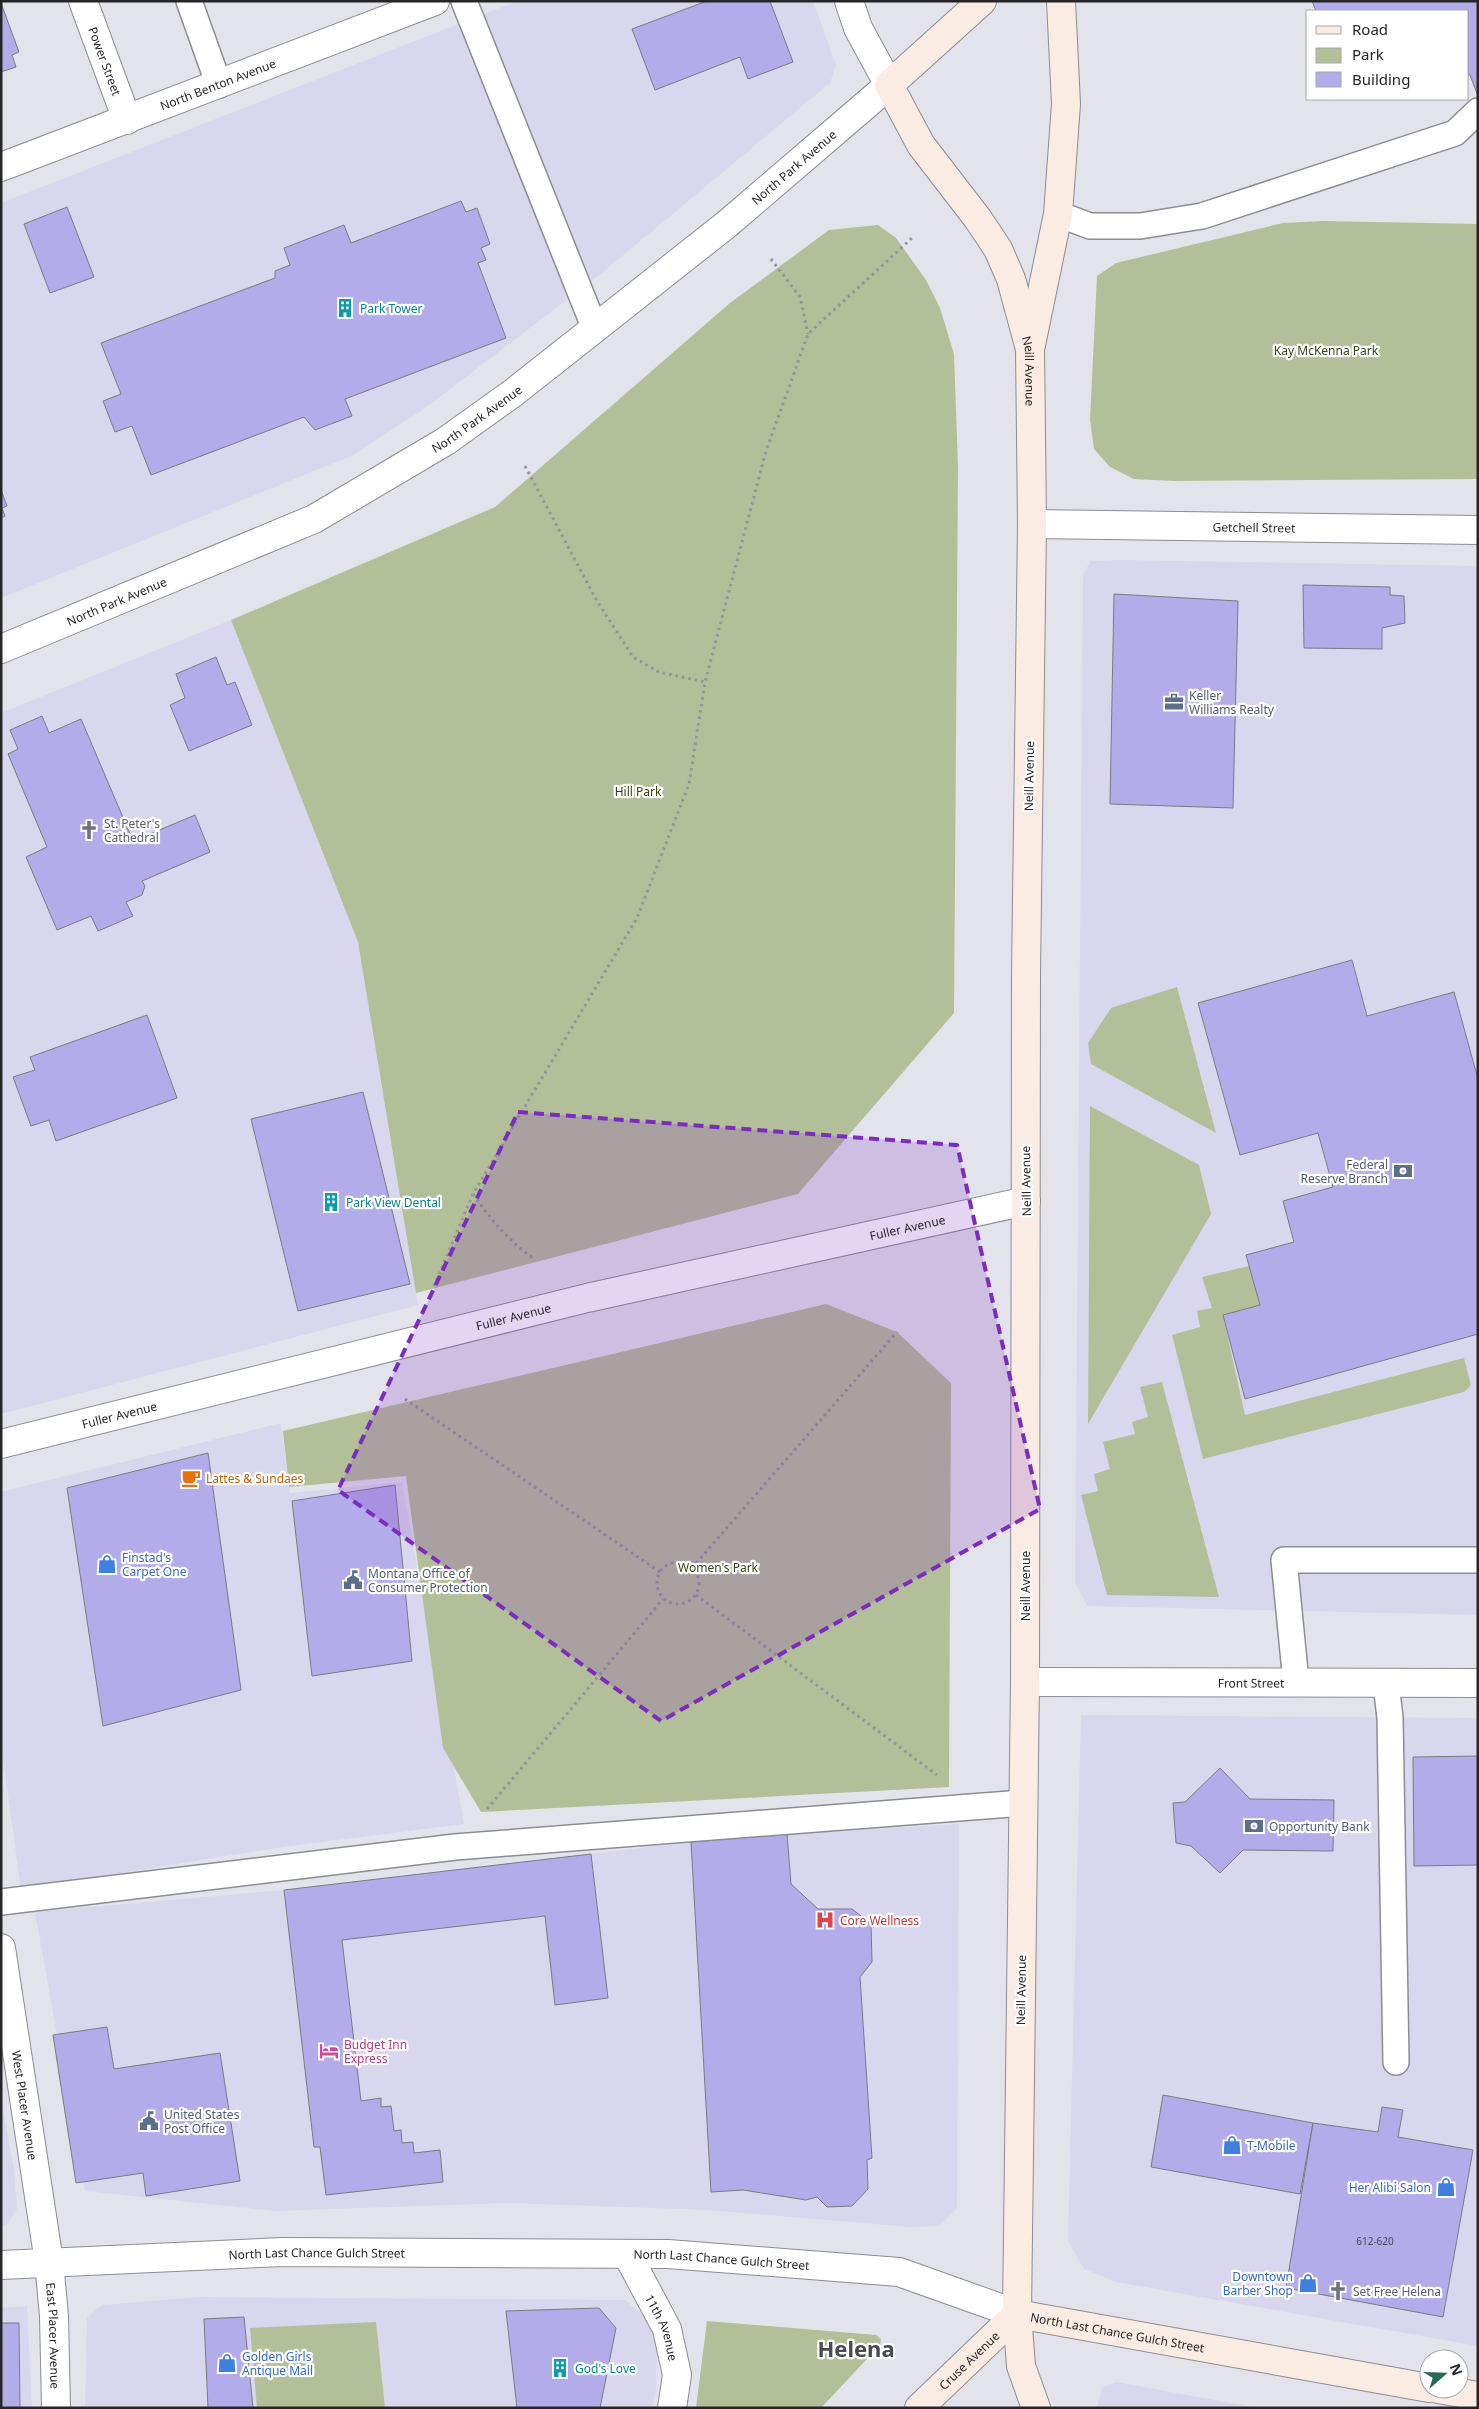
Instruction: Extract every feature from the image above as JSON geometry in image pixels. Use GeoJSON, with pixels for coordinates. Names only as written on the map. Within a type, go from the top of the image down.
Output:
{"type":"FeatureCollection","features":[{"type":"Feature","properties":{"kind":"main road","name":"North Park Avenue"},"geometry":{"type":"LineString","coordinates":[[889,85],[982,1]]}},
{"type":"Feature","properties":{"kind":"main road"},"geometry":{"type":"LineString","coordinates":[[1030,349],[1058,214],[1066,104],[1062,1]]}},
{"type":"Feature","properties":{"kind":"main road","name":"Neill Avenue"},"geometry":{"type":"LineString","coordinates":[[889,85],[921,145],[978,219],[998,249],[1011,280],[1030,349],[1032,524],[1026,974],[1024,1682],[1017,2314],[1021,2366],[1036,2408]]}},
{"type":"Feature","properties":{"kind":"main road","name":"North Last Chance Gulch Street"},"geometry":{"type":"LineString","coordinates":[[1017,2314],[1419,2386]]}},
{"type":"Feature","properties":{"kind":"main road","name":"Cruse Avenue"},"geometry":{"type":"LineString","coordinates":[[919,2408],[1017,2314]]}},
{"type":"Feature","properties":{"kind":"street","name":"Power Street"},"geometry":{"type":"LineString","coordinates":[[83,1],[126,120]]}},
{"type":"Feature","properties":{"kind":"street","name":"North Benton Avenue"},"geometry":{"type":"LineString","coordinates":[[1,167],[435,1]]}},
{"type":"Feature","properties":{"kind":"street"},"geometry":{"type":"LineString","coordinates":[[849,1],[858,28],[889,85]]}},
{"type":"Feature","properties":{"kind":"street","name":"North Park Avenue"},"geometry":{"type":"LineString","coordinates":[[1,649],[314,520],[446,441],[513,394],[727,224],[889,85]]}},
{"type":"Feature","properties":{"kind":"street","name":"Getchell Street"},"geometry":{"type":"LineString","coordinates":[[1032,524],[1478,530]]}},
{"type":"Feature","properties":{"kind":"street","name":"Fuller Avenue"},"geometry":{"type":"LineString","coordinates":[[1,1444],[587,1298],[1026,1202]]}},
{"type":"Feature","properties":{"kind":"street","name":"Front Street"},"geometry":{"type":"LineString","coordinates":[[1024,1682],[1478,1683]]}},
{"type":"Feature","properties":{"kind":"street","name":"West Placer Avenue"},"geometry":{"type":"LineString","coordinates":[[1,1948],[49,2262]]}},
{"type":"Feature","properties":{"kind":"street","name":"North Last Chance Gulch Street"},"geometry":{"type":"LineString","coordinates":[[1,2265],[283,2252],[668,2254],[898,2272],[1017,2314]]}},
{"type":"Feature","properties":{"kind":"street","name":"11th Avenue"},"geometry":{"type":"LineString","coordinates":[[627,2254],[667,2329],[677,2375],[672,2408]]}},
{"type":"Feature","properties":{"kind":"street","name":"East Placer Avenue"},"geometry":{"type":"LineString","coordinates":[[49,2262],[54,2316],[56,2408]]}},
{"type":"Feature","properties":{"kind":"lane"},"geometry":{"type":"LineString","coordinates":[[189,1],[219,85]]}},
{"type":"Feature","properties":{"kind":"lane"},"geometry":{"type":"LineString","coordinates":[[464,1],[594,329]]}},
{"type":"Feature","properties":{"kind":"lane"},"geometry":{"type":"LineString","coordinates":[[1058,214],[1090,226],[1140,226],[1202,216],[1455,133],[1478,111]]}},
{"type":"Feature","properties":{"kind":"lane"},"geometry":{"type":"LineString","coordinates":[[1296,1682],[1284,1560],[1478,1560]]}},
{"type":"Feature","properties":{"kind":"lane"},"geometry":{"type":"LineString","coordinates":[[1386,1683],[1390,1718],[1396,2062]]}},
{"type":"Feature","properties":{"kind":"lane"},"geometry":{"type":"LineString","coordinates":[[1,1902],[455,1847],[1023,1803]]}},
{"type":"Feature","properties":{"kind":"path"},"geometry":{"type":"LineString","coordinates":[[434,1286],[472,1194],[637,918],[689,784],[704,682],[766,451],[808,334],[914,237]]}},
{"type":"Feature","properties":{"kind":"path"},"geometry":{"type":"LineString","coordinates":[[771,259],[800,297],[808,334]]}},
{"type":"Feature","properties":{"kind":"path"},"geometry":{"type":"LineString","coordinates":[[525,466],[568,551],[597,602],[633,656],[659,672],[704,682]]}},
{"type":"Feature","properties":{"kind":"path"},"geometry":{"type":"LineString","coordinates":[[472,1194],[492,1222],[521,1250],[534,1259]]}},
{"type":"Feature","properties":{"kind":"path"},"geometry":{"type":"LineString","coordinates":[[692,1568],[897,1332]]}},
{"type":"Feature","properties":{"kind":"path"},"geometry":{"type":"LineString","coordinates":[[405,1399],[660,1572]]}},
{"type":"Feature","properties":{"kind":"path"},"geometry":{"type":"LineString","coordinates":[[676,1562],[692,1568],[699,1579],[696,1595],[690,1601],[678,1605],[670,1604],[663,1599],[656,1585],[660,1572],[668,1564],[676,1562]]}},
{"type":"Feature","properties":{"kind":"path"},"geometry":{"type":"LineString","coordinates":[[696,1595],[943,1780]]}},
{"type":"Feature","properties":{"kind":"path"},"geometry":{"type":"LineString","coordinates":[[455,1847],[663,1599]]}},
{"type":"Feature","properties":{"kind":"highlighted area"},"geometry":{"type":"Polygon","coordinates":[[[518,1112],[957,1145],[1040,1509],[661,1721],[338,1490],[518,1112]]]}},
{"type":"Feature","properties":{"kind":"shaded area"},"geometry":{"type":"Polygon","coordinates":[[[517,1],[813,1],[836,65],[830,83],[603,272],[424,409],[351,456],[1,598],[1,203],[517,1]]]}},
{"type":"Feature","properties":{"kind":"shaded area"},"geometry":{"type":"Polygon","coordinates":[[[1091,561],[1478,566],[1478,1615],[1087,1606],[1075,1582],[1083,574],[1091,561]]]}},
{"type":"Feature","properties":{"kind":"shaded area"},"geometry":{"type":"Polygon","coordinates":[[[231,620],[358,942],[418,1305],[1,1414],[1,713],[231,620]]]}},
{"type":"Feature","properties":{"kind":"shaded area"},"geometry":{"type":"Polygon","coordinates":[[[281,1423],[290,1493],[402,1482],[464,1824],[282,1847],[21,1889],[1,1744],[1,1492],[281,1423]]]}},
{"type":"Feature","properties":{"kind":"shaded area"},"geometry":{"type":"Polygon","coordinates":[[[1081,1715],[1478,1718],[1478,2346],[1116,2282],[1084,2269],[1068,2241],[1081,1715]]]}},
{"type":"Feature","properties":{"kind":"shaded area"},"geometry":{"type":"Polygon","coordinates":[[[959,1824],[957,2208],[939,2226],[909,2227],[708,2210],[506,2203],[275,2211],[85,2191],[35,1912],[284,1890],[691,1842],[787,1834],[959,1824]]]}},
{"type":"Feature","properties":{"kind":"shaded area"},"geometry":{"type":"Polygon","coordinates":[[[1,2099],[14,2169],[17,2209],[8,2223],[1,2227],[1,2099]]]}},
{"type":"Feature","properties":{"kind":"shaded area"},"geometry":{"type":"Polygon","coordinates":[[[198,2297],[625,2300],[649,2321],[657,2345],[656,2389],[652,2408],[85,2408],[87,2318],[102,2305],[198,2297]]]}},
{"type":"Feature","properties":{"kind":"shaded area"},"geometry":{"type":"Polygon","coordinates":[[[27,2306],[32,2408],[1,2408],[1,2308],[27,2306]]]}},
{"type":"Feature","properties":{"kind":"shaded area"},"geometry":{"type":"Polygon","coordinates":[[[1116,2382],[1259,2408],[1097,2408],[1102,2388],[1116,2382]]]}},
{"type":"Feature","properties":{"kind":"green space","name":"Kay McKenna Park"},"geometry":{"type":"Polygon","coordinates":[[[1323,221],[1478,224],[1478,479],[1175,481],[1134,479],[1110,467],[1094,449],[1090,420],[1097,276],[1116,263],[1283,223],[1323,221]]]}},
{"type":"Feature","properties":{"kind":"green space","name":"Hill Park"},"geometry":{"type":"Polygon","coordinates":[[[878,225],[896,238],[926,280],[940,308],[954,354],[958,467],[954,1013],[798,1194],[416,1293],[358,942],[231,620],[495,507],[730,303],[829,230],[878,225]]]}},
{"type":"Feature","properties":{"kind":"green space"},"geometry":{"type":"Polygon","coordinates":[[[1177,987],[1216,1133],[1091,1064],[1088,1043],[1111,1008],[1177,987]]]}},
{"type":"Feature","properties":{"kind":"green space"},"geometry":{"type":"Polygon","coordinates":[[[1090,1106],[1199,1165],[1211,1214],[1088,1424],[1090,1106]]]}},
{"type":"Feature","properties":{"kind":"green space"},"geometry":{"type":"Polygon","coordinates":[[[1249,1266],[1260,1305],[1223,1316],[1245,1415],[1464,1358],[1471,1385],[1464,1392],[1203,1459],[1172,1335],[1200,1327],[1197,1311],[1212,1308],[1202,1277],[1249,1266]]]}},
{"type":"Feature","properties":{"kind":"green space","name":"Women's Park"},"geometry":{"type":"Polygon","coordinates":[[[826,1304],[897,1332],[951,1383],[949,1787],[481,1812],[443,1748],[406,1476],[289,1487],[283,1431],[826,1304]]]}},
{"type":"Feature","properties":{"kind":"green space"},"geometry":{"type":"Polygon","coordinates":[[[1162,1382],[1219,1597],[1107,1595],[1081,1495],[1098,1491],[1094,1474],[1110,1469],[1103,1442],[1135,1434],[1132,1422],[1148,1417],[1140,1387],[1162,1382]]]}},
{"type":"Feature","properties":{"kind":"green space"},"geometry":{"type":"Polygon","coordinates":[[[707,2321],[876,2335],[881,2339],[880,2345],[821,2408],[696,2408],[707,2321]]]}},
{"type":"Feature","properties":{"kind":"green space"},"geometry":{"type":"Polygon","coordinates":[[[376,2322],[385,2408],[257,2408],[250,2328],[376,2322]]]}},
{"type":"Feature","properties":{"kind":"building"},"geometry":{"type":"Polygon","coordinates":[[[707,1],[770,1],[793,62],[748,79],[740,57],[655,90],[632,29],[707,1]]]}},
{"type":"Feature","properties":{"kind":"building"},"geometry":{"type":"Polygon","coordinates":[[[1312,1],[1478,1],[1478,96],[1469,75],[1469,10],[1316,10],[1312,1]]]}},
{"type":"Feature","properties":{"kind":"building"},"geometry":{"type":"Polygon","coordinates":[[[1,3],[19,52],[12,55],[16,67],[1,72],[1,3]]]}},
{"type":"Feature","properties":{"kind":"building","name":"Park Tower"},"geometry":{"type":"Polygon","coordinates":[[[461,201],[466,212],[477,208],[490,244],[481,248],[486,260],[478,263],[506,338],[345,399],[352,416],[315,430],[304,417],[151,475],[132,426],[115,432],[103,401],[121,394],[101,343],[275,278],[275,271],[290,265],[284,248],[344,225],[351,243],[461,201]]]}},
{"type":"Feature","properties":{"kind":"building"},"geometry":{"type":"Polygon","coordinates":[[[67,207],[94,277],[50,293],[24,224],[67,207]]]}},
{"type":"Feature","properties":{"kind":"building"},"geometry":{"type":"Polygon","coordinates":[[[1,490],[7,506],[2,508],[5,516],[1,518],[1,490]]]}},
{"type":"Feature","properties":{"kind":"building"},"geometry":{"type":"Polygon","coordinates":[[[1303,585],[1390,587],[1390,595],[1404,596],[1405,623],[1382,628],[1382,649],[1304,648],[1303,585]]]}},
{"type":"Feature","properties":{"kind":"building","name":"Keller Williams Realty"},"geometry":{"type":"Polygon","coordinates":[[[1114,594],[1238,601],[1233,808],[1110,804],[1114,594]]]}},
{"type":"Feature","properties":{"kind":"building"},"geometry":{"type":"Polygon","coordinates":[[[216,657],[227,685],[235,682],[252,725],[189,751],[170,705],[185,698],[176,674],[216,657]]]}},
{"type":"Feature","properties":{"kind":"building"},"geometry":{"type":"Polygon","coordinates":[[[42,716],[49,733],[81,719],[133,841],[195,815],[210,852],[142,881],[145,886],[142,895],[126,902],[133,916],[98,931],[91,916],[57,930],[26,857],[47,847],[8,754],[18,749],[10,730],[42,716]]]}},
{"type":"Feature","properties":{"kind":"building","name":"Federal Reserve Branch"},"geometry":{"type":"Polygon","coordinates":[[[1352,960],[1367,1016],[1454,992],[1478,1079],[1478,1334],[1245,1399],[1223,1315],[1260,1305],[1246,1255],[1294,1242],[1283,1201],[1333,1187],[1318,1133],[1240,1155],[1198,1003],[1352,960]]]}},
{"type":"Feature","properties":{"kind":"building"},"geometry":{"type":"Polygon","coordinates":[[[147,1015],[177,1098],[56,1141],[49,1120],[31,1126],[13,1077],[35,1070],[30,1057],[147,1015]]]}},
{"type":"Feature","properties":{"kind":"building","name":"Park View Dental"},"geometry":{"type":"Polygon","coordinates":[[[363,1092],[410,1284],[298,1311],[251,1119],[363,1092]]]}},
{"type":"Feature","properties":{"kind":"building"},"geometry":{"type":"Polygon","coordinates":[[[208,1453],[241,1690],[103,1726],[67,1488],[208,1453]]]}},
{"type":"Feature","properties":{"kind":"building"},"geometry":{"type":"Polygon","coordinates":[[[395,1485],[412,1661],[312,1676],[292,1501],[395,1485]]]}},
{"type":"Feature","properties":{"kind":"building"},"geometry":{"type":"Polygon","coordinates":[[[1478,1756],[1478,1865],[1414,1866],[1413,1757],[1478,1756]]]}},
{"type":"Feature","properties":{"kind":"building","name":"Opportunity Bank"},"geometry":{"type":"Polygon","coordinates":[[[1220,1768],[1250,1799],[1334,1800],[1333,1851],[1243,1850],[1220,1873],[1191,1846],[1176,1843],[1173,1803],[1185,1802],[1220,1768]]]}},
{"type":"Feature","properties":{"kind":"building"},"geometry":{"type":"Polygon","coordinates":[[[787,1834],[791,1884],[818,1909],[852,1909],[871,1924],[872,1962],[860,1977],[872,2158],[867,2160],[868,2189],[852,2206],[827,2207],[817,2197],[806,2200],[743,2190],[711,2192],[691,1842],[787,1834]]]}},
{"type":"Feature","properties":{"kind":"building","name":"Budget Inn Express"},"geometry":{"type":"Polygon","coordinates":[[[591,1854],[608,1998],[555,2005],[545,1916],[342,1940],[361,2101],[381,2098],[381,2107],[391,2106],[394,2131],[401,2130],[402,2143],[413,2142],[414,2153],[440,2150],[443,2182],[326,2195],[320,2147],[314,2147],[284,1890],[591,1854]]]}},
{"type":"Feature","properties":{"kind":"building","name":"United States Post Office"},"geometry":{"type":"Polygon","coordinates":[[[107,2027],[114,2069],[220,2053],[240,2181],[146,2196],[143,2173],[76,2183],[53,2035],[107,2027]]]}},
{"type":"Feature","properties":{"kind":"building","name":"T-Mobile"},"geometry":{"type":"Polygon","coordinates":[[[1163,2095],[1313,2123],[1300,2194],[1151,2167],[1163,2095]]]}},
{"type":"Feature","properties":{"kind":"building"},"geometry":{"type":"Polygon","coordinates":[[[1382,2107],[1403,2110],[1398,2137],[1473,2150],[1443,2317],[1286,2288],[1313,2123],[1378,2132],[1382,2107]]]}},
{"type":"Feature","properties":{"kind":"building","name":"God's Love"},"geometry":{"type":"Polygon","coordinates":[[[599,2308],[616,2328],[600,2408],[517,2408],[506,2311],[599,2308]]]}},
{"type":"Feature","properties":{"kind":"building","name":"Golden Girls Antique Mall"},"geometry":{"type":"Polygon","coordinates":[[[244,2317],[253,2408],[208,2408],[204,2319],[244,2317]]]}},
{"type":"Feature","properties":{"kind":"building"},"geometry":{"type":"Polygon","coordinates":[[[1,2323],[19,2323],[20,2408],[1,2408],[1,2323]]]}},
{"type":"Feature","properties":{"kind":"place","name":"Park Tower"},"geometry":{"type":"Point","coordinates":[345,308]}},
{"type":"Feature","properties":{"kind":"place","name":"Keller Williams Realty"},"geometry":{"type":"Point","coordinates":[1174,702]}},
{"type":"Feature","properties":{"kind":"place","name":"St. Peter's Cathedral"},"geometry":{"type":"Point","coordinates":[89,830]}},
{"type":"Feature","properties":{"kind":"place","name":"Federal Reserve Branch"},"geometry":{"type":"Point","coordinates":[1403,1171]}},
{"type":"Feature","properties":{"kind":"place","name":"Park View Dental"},"geometry":{"type":"Point","coordinates":[331,1202]}},
{"type":"Feature","properties":{"kind":"place","name":"Lattes & Sundaes"},"geometry":{"type":"Point","coordinates":[191,1478]}},
{"type":"Feature","properties":{"kind":"place","name":"Finstad's Carpet One"},"geometry":{"type":"Point","coordinates":[107,1564]}},
{"type":"Feature","properties":{"kind":"place","name":"Montana Office of Consumer Protection"},"geometry":{"type":"Point","coordinates":[353,1580]}},
{"type":"Feature","properties":{"kind":"place","name":"Opportunity Bank"},"geometry":{"type":"Point","coordinates":[1254,1826]}},
{"type":"Feature","properties":{"kind":"place","name":"Core Wellness"},"geometry":{"type":"Point","coordinates":[825,1920]}},
{"type":"Feature","properties":{"kind":"place","name":"Budget Inn Express"},"geometry":{"type":"Point","coordinates":[329,2051]}},
{"type":"Feature","properties":{"kind":"place","name":"United States Post Office"},"geometry":{"type":"Point","coordinates":[149,2121]}},
{"type":"Feature","properties":{"kind":"place","name":"T-Mobile"},"geometry":{"type":"Point","coordinates":[1232,2145]}},
{"type":"Feature","properties":{"kind":"place","name":"Her Alibi Salon"},"geometry":{"type":"Point","coordinates":[1446,2187]}},
{"type":"Feature","properties":{"kind":"place","name":"Downtown Barber Shop"},"geometry":{"type":"Point","coordinates":[1308,2283]}},
{"type":"Feature","properties":{"kind":"place","name":"Set Free Helena"},"geometry":{"type":"Point","coordinates":[1338,2291]}},
{"type":"Feature","properties":{"kind":"place","name":"Golden Girls Antique Mall"},"geometry":{"type":"Point","coordinates":[227,2363]}},
{"type":"Feature","properties":{"kind":"place","name":"God's Love"},"geometry":{"type":"Point","coordinates":[560,2368]}},
{"type":"Feature","properties":{"kind":"district","name":"Helena"},"geometry":{"type":"Point","coordinates":[856,2348]}}]}
